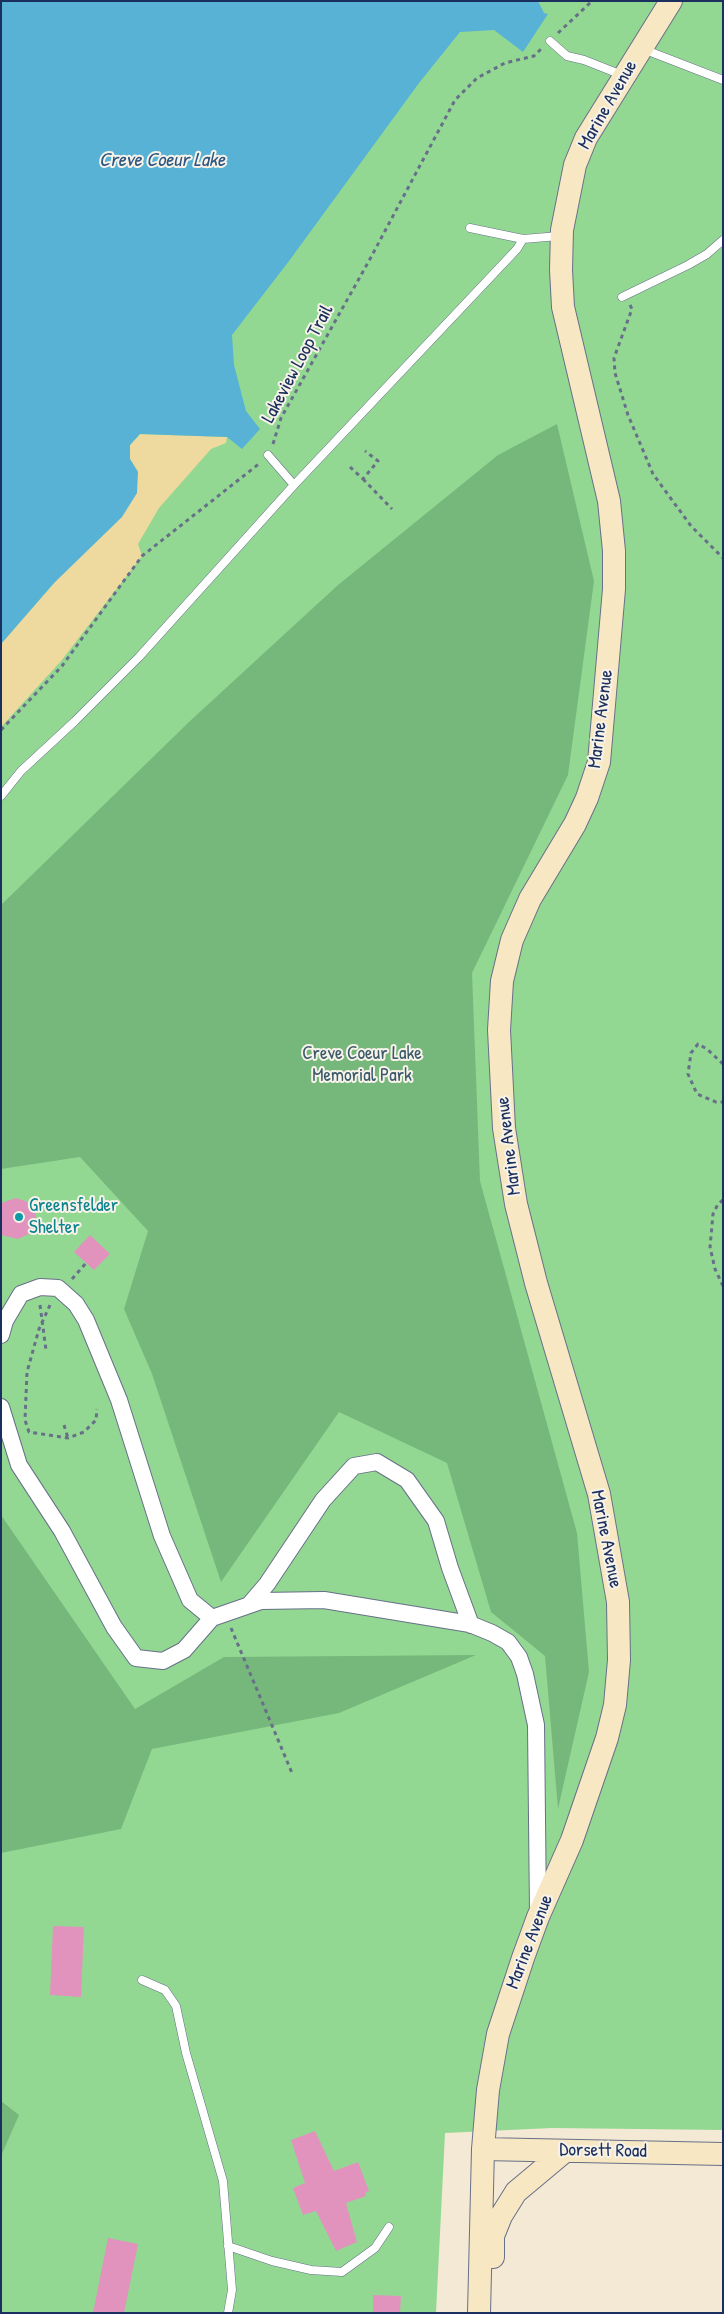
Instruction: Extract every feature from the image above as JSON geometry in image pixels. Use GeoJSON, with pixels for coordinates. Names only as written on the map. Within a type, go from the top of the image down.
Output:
{"type":"FeatureCollection","features":[{"type":"Feature","properties":{"kind":"main road","name":"Marine Avenue"},"geometry":{"type":"LineString","coordinates":[[479,2313],[483,2149],[488,2090],[498,2034],[538,1917],[572,1840],[607,1738],[615,1705],[618,1660],[618,1602],[599,1494],[536,1283],[516,1204],[504,1128],[500,1040],[502,981],[512,940],[530,899],[576,824],[587,798],[598,762],[614,589],[614,550],[609,501],[563,307],[560,270],[562,236],[575,165],[586,138],[672,1]]}},
{"type":"Feature","properties":{"kind":"main road","name":"Dorsett Road"},"geometry":{"type":"LineString","coordinates":[[483,2149],[723,2154]]}},
{"type":"Feature","properties":{"kind":"main road"},"geometry":{"type":"LineString","coordinates":[[491,2313],[493,2236],[502,2216],[516,2192],[565,2150]]}},
{"type":"Feature","properties":{"kind":"street"},"geometry":{"type":"LineString","coordinates":[[1,1335],[5,1321],[21,1294],[40,1287],[58,1288],[76,1304],[86,1320],[119,1400],[162,1536],[190,1600],[218,1616]]}},
{"type":"Feature","properties":{"kind":"street"},"geometry":{"type":"LineString","coordinates":[[1,1407],[19,1465],[62,1531],[114,1627],[136,1658],[163,1661],[184,1650],[218,1616],[261,1601],[324,1600],[471,1625],[508,1642],[518,1657],[525,1674],[536,1725],[538,1917]]}},
{"type":"Feature","properties":{"kind":"street"},"geometry":{"type":"LineString","coordinates":[[249,1606],[267,1584],[323,1500],[354,1466],[377,1462],[407,1480],[436,1521],[450,1568],[471,1625]]}},
{"type":"Feature","properties":{"kind":"lane"},"geometry":{"type":"LineString","coordinates":[[550,41],[567,56],[584,60],[624,76]]}},
{"type":"Feature","properties":{"kind":"lane"},"geometry":{"type":"LineString","coordinates":[[641,49],[723,80]]}},
{"type":"Feature","properties":{"kind":"lane"},"geometry":{"type":"LineString","coordinates":[[470,228],[523,239],[562,236]]}},
{"type":"Feature","properties":{"kind":"lane"},"geometry":{"type":"LineString","coordinates":[[1,796],[21,771],[76,722],[139,657],[294,485],[517,249],[523,239]]}},
{"type":"Feature","properties":{"kind":"lane"},"geometry":{"type":"LineString","coordinates":[[625,296],[701,258],[723,240]]}},
{"type":"Feature","properties":{"kind":"lane"},"geometry":{"type":"LineString","coordinates":[[268,455],[294,485]]}},
{"type":"Feature","properties":{"kind":"lane"},"geometry":{"type":"LineString","coordinates":[[142,1980],[166,1990],[176,2006],[186,2053],[223,2181],[232,2290],[228,2313]]}},
{"type":"Feature","properties":{"kind":"lane"},"geometry":{"type":"LineString","coordinates":[[228,2246],[272,2262],[311,2270],[342,2272],[375,2248],[389,2227]]}},
{"type":"Feature","properties":{"kind":"path","name":"Lakeview Loop Trail"},"geometry":{"type":"LineString","coordinates":[[268,455],[281,418],[370,259],[455,100],[477,78],[505,63],[534,56],[592,1]]}},
{"type":"Feature","properties":{"kind":"path"},"geometry":{"type":"LineString","coordinates":[[625,296],[632,309],[614,358],[614,373],[628,415],[653,474],[691,526],[723,558]]}},
{"type":"Feature","properties":{"kind":"path"},"geometry":{"type":"LineString","coordinates":[[363,480],[378,461],[366,451]]}},
{"type":"Feature","properties":{"kind":"path"},"geometry":{"type":"LineString","coordinates":[[1,730],[62,666],[142,556],[268,455]]}},
{"type":"Feature","properties":{"kind":"path"},"geometry":{"type":"LineString","coordinates":[[350,467],[392,509]]}},
{"type":"Feature","properties":{"kind":"path"},"geometry":{"type":"LineString","coordinates":[[723,1064],[707,1049],[698,1044],[691,1053],[688,1074],[697,1094],[716,1102],[723,1102]]}},
{"type":"Feature","properties":{"kind":"path"},"geometry":{"type":"LineString","coordinates":[[723,1200],[718,1204],[713,1214],[710,1247],[715,1269],[723,1286]]}},
{"type":"Feature","properties":{"kind":"path"},"geometry":{"type":"LineString","coordinates":[[86,1262],[51,1303],[41,1324],[27,1372],[24,1420],[30,1432],[68,1438],[84,1432],[96,1420],[97,1409]]}},
{"type":"Feature","properties":{"kind":"path"},"geometry":{"type":"LineString","coordinates":[[40,1287],[41,1324],[46,1350]]}},
{"type":"Feature","properties":{"kind":"path"},"geometry":{"type":"LineString","coordinates":[[64,1425],[68,1438]]}},
{"type":"Feature","properties":{"kind":"path"},"geometry":{"type":"LineString","coordinates":[[218,1616],[292,1773]]}},
{"type":"Feature","properties":{"kind":"green space","name":"Creve Coeur Lake Memorial Park"},"geometry":{"type":"Polygon","coordinates":[[[1,1],[723,1],[723,2130],[552,2128],[445,2133],[436,2313],[1,2313],[1,1]]]}},
{"type":"Feature","properties":{"kind":"green space"},"geometry":{"type":"Polygon","coordinates":[[[557,424],[594,581],[568,775],[472,973],[480,1181],[577,1533],[589,1672],[558,1809],[545,1656],[491,1612],[447,1463],[339,1412],[221,1582],[152,1374],[124,1309],[148,1231],[80,1157],[1,1169],[1,905],[190,721],[338,585],[498,455],[557,424]]]}},
{"type":"Feature","properties":{"kind":"green space"},"geometry":{"type":"Polygon","coordinates":[[[1,1515],[135,1709],[224,1657],[476,1655],[339,1713],[152,1749],[121,1829],[1,1853],[1,1515]]]}},
{"type":"Feature","properties":{"kind":"green space"},"geometry":{"type":"Polygon","coordinates":[[[1,2101],[19,2115],[1,2156],[1,2101]]]}},
{"type":"Feature","properties":{"kind":"sand"},"geometry":{"type":"Polygon","coordinates":[[[140,434],[227,437],[226,443],[211,449],[159,508],[138,544],[142,556],[61,661],[1,727],[1,644],[54,583],[138,472],[130,459],[130,445],[140,434]]]}},
{"type":"Feature","properties":{"kind":"water","name":"Creve Coeur Lake"},"geometry":{"type":"Polygon","coordinates":[[[1,1],[538,1],[544,13],[548,14],[523,52],[494,30],[460,32],[419,83],[289,261],[232,335],[234,365],[246,411],[260,429],[242,449],[227,437],[140,434],[130,445],[130,459],[138,472],[137,493],[122,517],[54,583],[1,644],[1,1]]]}},
{"type":"Feature","properties":{"kind":"building","name":"Greensfelder Shelter"},"geometry":{"type":"Polygon","coordinates":[[[16,1198],[28,1202],[36,1214],[35,1227],[31,1233],[18,1239],[1,1235],[1,1203],[16,1198]]]}},
{"type":"Feature","properties":{"kind":"building"},"geometry":{"type":"Polygon","coordinates":[[[90,1235],[110,1254],[94,1270],[74,1252],[90,1235]]]}},
{"type":"Feature","properties":{"kind":"building"},"geometry":{"type":"Polygon","coordinates":[[[53,1926],[84,1927],[81,1997],[50,1995],[53,1926]]]}},
{"type":"Feature","properties":{"kind":"building"},"geometry":{"type":"Polygon","coordinates":[[[315,2131],[334,2171],[358,2162],[369,2191],[365,2193],[366,2196],[346,2203],[357,2242],[336,2251],[316,2211],[303,2215],[293,2188],[305,2183],[291,2140],[315,2131]]]}},
{"type":"Feature","properties":{"kind":"building"},"geometry":{"type":"Polygon","coordinates":[[[108,2238],[138,2244],[124,2313],[93,2313],[108,2238]]]}},
{"type":"Feature","properties":{"kind":"building"},"geometry":{"type":"Polygon","coordinates":[[[373,2295],[401,2296],[400,2313],[373,2313],[373,2295]]]}},
{"type":"Feature","properties":{"kind":"place","name":"Greensfelder Shelter"},"geometry":{"type":"Point","coordinates":[19,1217]}}]}
